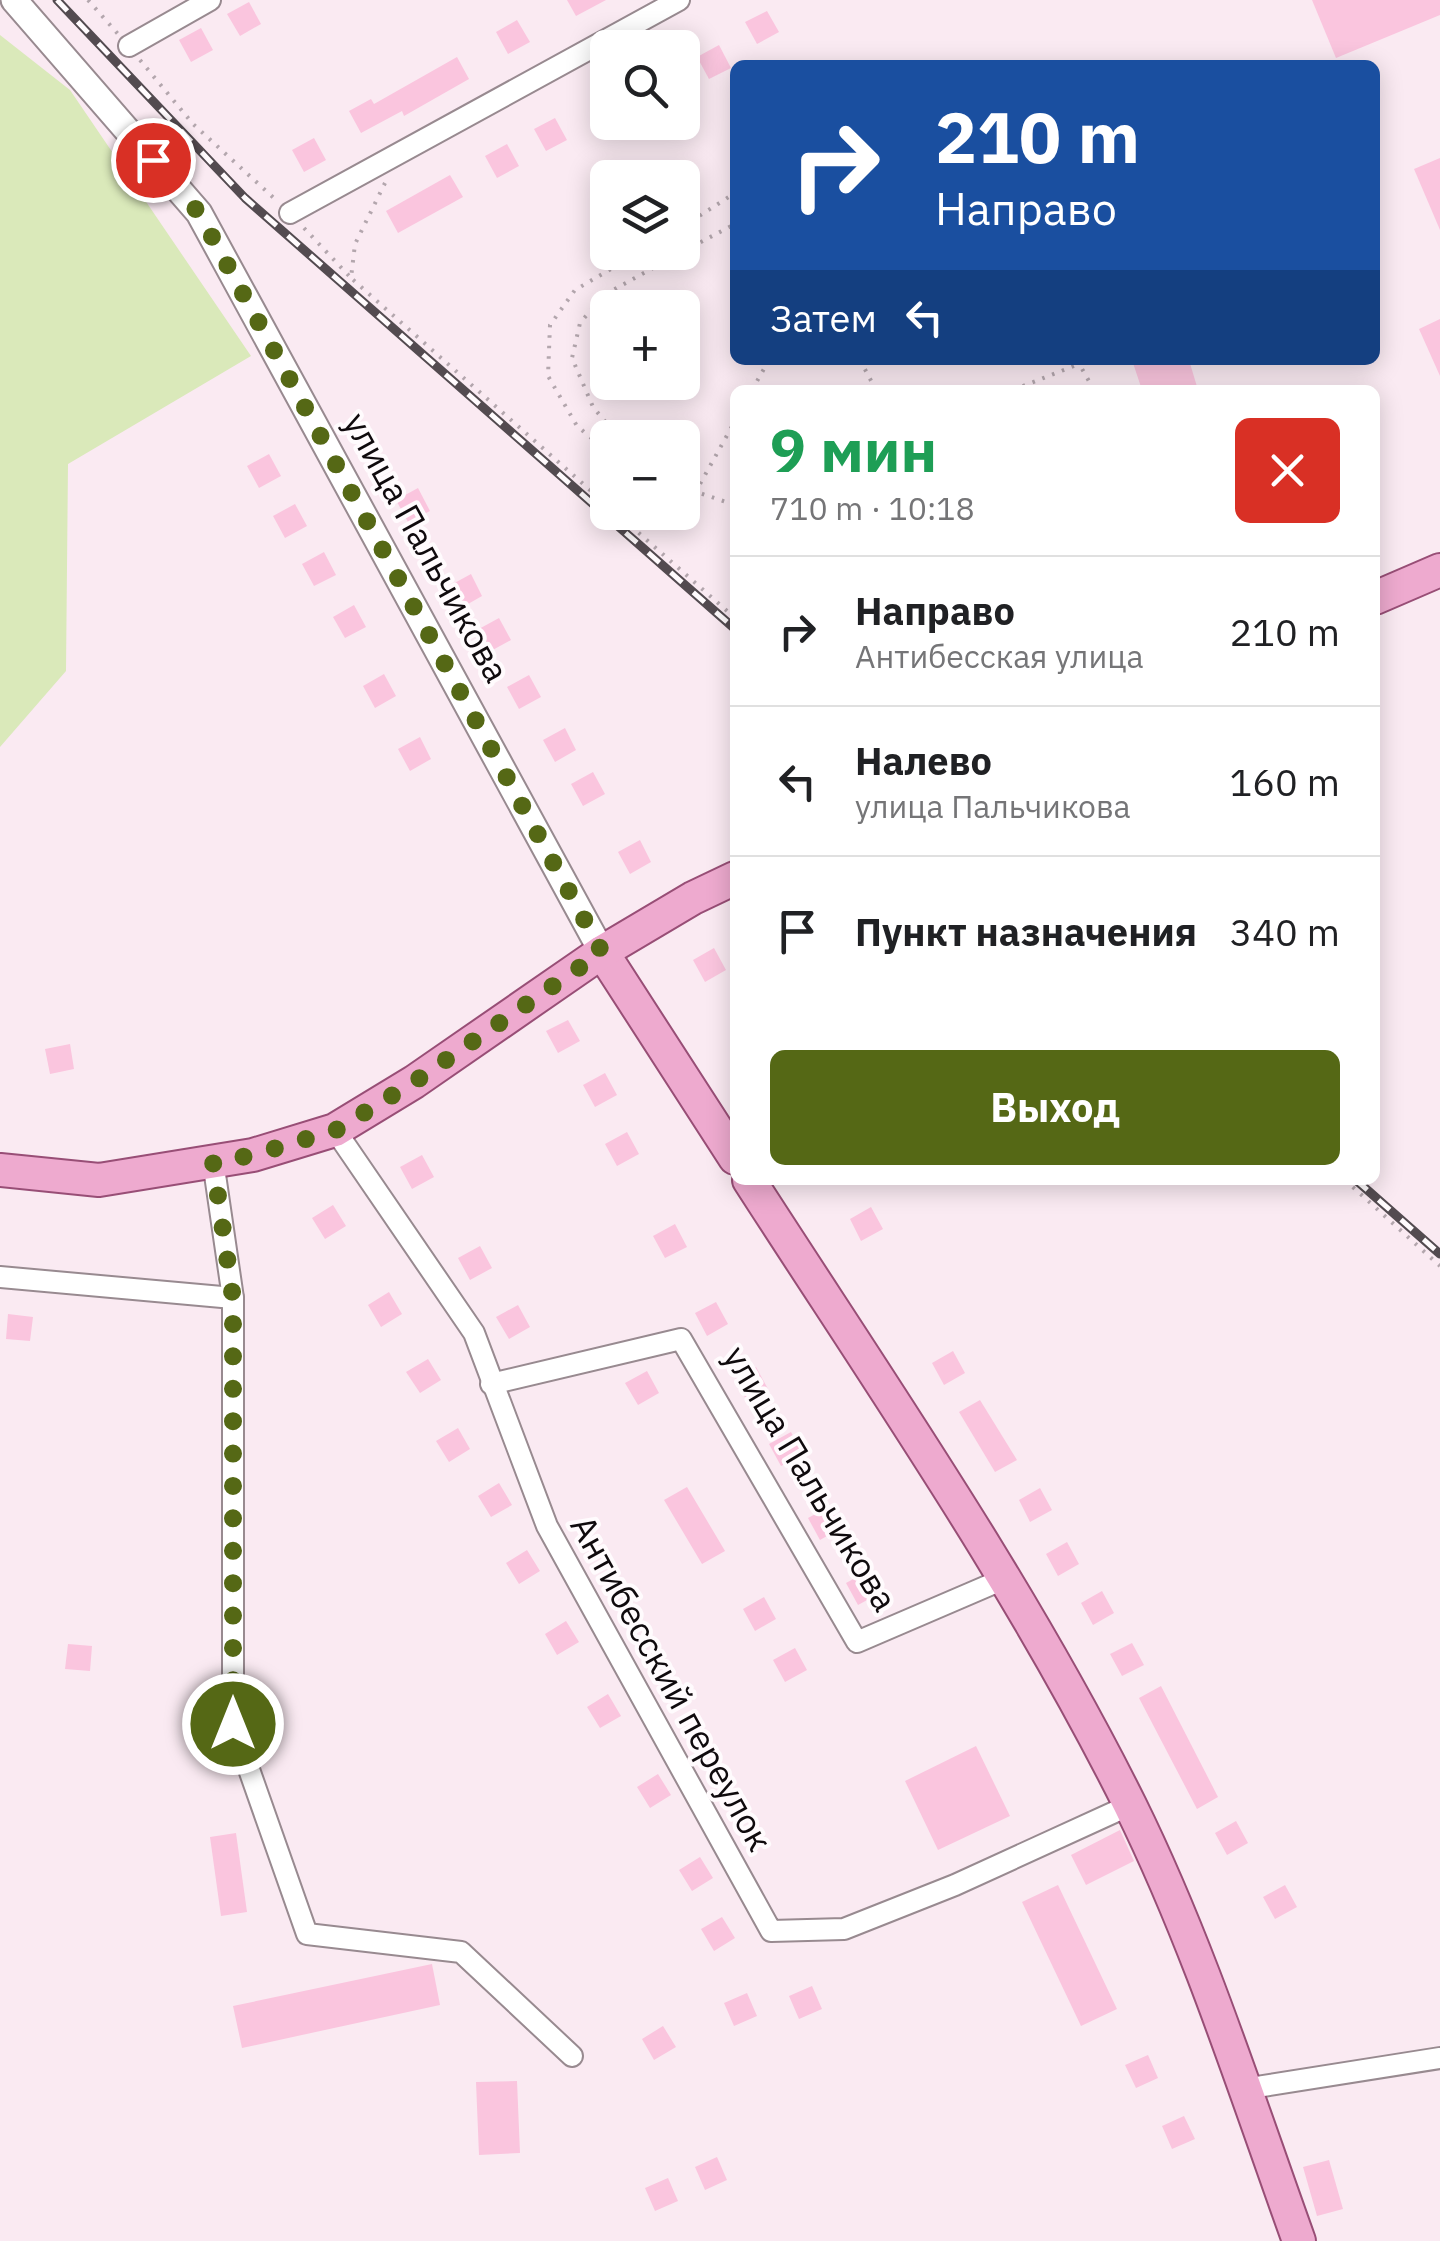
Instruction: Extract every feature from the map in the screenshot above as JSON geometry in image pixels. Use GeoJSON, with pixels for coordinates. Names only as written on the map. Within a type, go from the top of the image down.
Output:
{"type":"FeatureCollection","features":[{"type":"Feature","properties":{"kind":"main road"},"geometry":{"type":"LineString","coordinates":[[1380,596],[1440,570]]}},
{"type":"Feature","properties":{"kind":"main road"},"geometry":{"type":"LineString","coordinates":[[0,1170],[99,1180],[253,1155],[336,1130],[414,1082],[602,952],[730,880]]}},
{"type":"Feature","properties":{"kind":"main road","name":"улица Пальчикова"},"geometry":{"type":"LineString","coordinates":[[602,952],[730,1150]]}},
{"type":"Feature","properties":{"kind":"main road"},"geometry":{"type":"LineString","coordinates":[[752,1185],[1006,1578],[1074,1697],[1180,1914],[1298,2241]]}},
{"type":"Feature","properties":{"kind":"street","name":"улица Пальчикова"},"geometry":{"type":"LineString","coordinates":[[14,0],[199,213],[602,952]]}},
{"type":"Feature","properties":{"kind":"street"},"geometry":{"type":"LineString","coordinates":[[129,46],[210,0]]}},
{"type":"Feature","properties":{"kind":"street"},"geometry":{"type":"LineString","coordinates":[[290,213],[644,8],[680,0]]}},
{"type":"Feature","properties":{"kind":"street","name":"Антибесский переулок"},"geometry":{"type":"LineString","coordinates":[[336,1130],[474,1333],[547,1526],[771,1931],[844,1929],[955,1886],[1130,1806]]}},
{"type":"Feature","properties":{"kind":"street"},"geometry":{"type":"LineString","coordinates":[[213,1162],[233,1298],[233,1724],[307,1934],[461,1952],[572,2056]]}},
{"type":"Feature","properties":{"kind":"street"},"geometry":{"type":"LineString","coordinates":[[0,1277],[233,1298]]}},
{"type":"Feature","properties":{"kind":"street","name":"улица Пальчикова"},"geometry":{"type":"LineString","coordinates":[[491,1384],[681,1340],[857,1642],[1006,1578]]}},
{"type":"Feature","properties":{"kind":"street"},"geometry":{"type":"LineString","coordinates":[[1244,2088],[1440,2058]]}},
{"type":"Feature","properties":{"kind":"street"},"geometry":{"type":"LineString","coordinates":[[1280,2241],[1285,2203]]}},
{"type":"Feature","properties":{"kind":"path"},"geometry":{"type":"LineString","coordinates":[[88,0],[193,124],[290,213],[351,278],[590,490]]}},
{"type":"Feature","properties":{"kind":"path"},"geometry":{"type":"LineString","coordinates":[[351,278],[356,244],[399,153]]}},
{"type":"Feature","properties":{"kind":"path"},"geometry":{"type":"LineString","coordinates":[[700,215],[730,196]]}},
{"type":"Feature","properties":{"kind":"path"},"geometry":{"type":"LineString","coordinates":[[700,242],[730,227]]}},
{"type":"Feature","properties":{"kind":"path"},"geometry":{"type":"LineString","coordinates":[[590,437],[576,426],[548,376],[550,325],[575,290],[609,270]]}},
{"type":"Feature","properties":{"kind":"path"},"geometry":{"type":"LineString","coordinates":[[604,420],[593,407],[572,358],[580,324],[604,295],[649,270]]}},
{"type":"Feature","properties":{"kind":"path"},"geometry":{"type":"LineString","coordinates":[[1025,385],[1071,365]]}},
{"type":"Feature","properties":{"kind":"path"},"geometry":{"type":"LineString","coordinates":[[700,484],[730,430]]}},
{"type":"Feature","properties":{"kind":"path"},"geometry":{"type":"LineString","coordinates":[[700,494],[730,504]]}},
{"type":"Feature","properties":{"kind":"path"},"geometry":{"type":"LineString","coordinates":[[635,530],[730,614]]}},
{"type":"Feature","properties":{"kind":"path"},"geometry":{"type":"LineString","coordinates":[[1351,1185],[1440,1266]]}},
{"type":"Feature","properties":{"kind":"green space"},"geometry":{"type":"Polygon","coordinates":[[[0,35],[70,90],[251,356],[68,464],[66,671],[0,747],[0,35]]]}},
{"type":"Feature","properties":{"kind":"building"},"geometry":{"type":"Polygon","coordinates":[[[567,0],[606,0],[576,16],[567,0]]]}},
{"type":"Feature","properties":{"kind":"building"},"geometry":{"type":"Polygon","coordinates":[[[1312,0],[1440,0],[1440,15],[1336,58],[1312,0]]]}},
{"type":"Feature","properties":{"kind":"building"},"geometry":{"type":"Polygon","coordinates":[[[249,2],[261,24],[240,36],[227,14],[249,2]]]}},
{"type":"Feature","properties":{"kind":"building"},"geometry":{"type":"Polygon","coordinates":[[[767,11],[779,32],[757,44],[745,22],[767,11]]]}},
{"type":"Feature","properties":{"kind":"building"},"geometry":{"type":"Polygon","coordinates":[[[517,20],[530,42],[508,54],[496,32],[517,20]]]}},
{"type":"Feature","properties":{"kind":"building"},"geometry":{"type":"Polygon","coordinates":[[[201,28],[213,50],[191,62],[179,40],[201,28]]]}},
{"type":"Feature","properties":{"kind":"building"},"geometry":{"type":"Polygon","coordinates":[[[719,45],[730,68],[709,79],[700,55],[719,45]]]}},
{"type":"Feature","properties":{"kind":"building"},"geometry":{"type":"Polygon","coordinates":[[[457,57],[469,79],[404,116],[402,111],[361,133],[349,111],[371,99],[374,104],[457,57]]]}},
{"type":"Feature","properties":{"kind":"building"},"geometry":{"type":"Polygon","coordinates":[[[555,118],[567,140],[546,151],[534,129],[555,118]]]}},
{"type":"Feature","properties":{"kind":"building"},"geometry":{"type":"Polygon","coordinates":[[[314,138],[326,160],[304,172],[292,150],[314,138]]]}},
{"type":"Feature","properties":{"kind":"building"},"geometry":{"type":"Polygon","coordinates":[[[507,144],[519,166],[497,178],[485,156],[507,144]]]}},
{"type":"Feature","properties":{"kind":"building"},"geometry":{"type":"Polygon","coordinates":[[[1440,158],[1440,230],[1414,169],[1440,158]]]}},
{"type":"Feature","properties":{"kind":"building"},"geometry":{"type":"Polygon","coordinates":[[[450,175],[463,197],[398,233],[386,211],[450,175]]]}},
{"type":"Feature","properties":{"kind":"building"},"geometry":{"type":"Polygon","coordinates":[[[1440,319],[1440,376],[1419,329],[1440,319]]]}},
{"type":"Feature","properties":{"kind":"building"},"geometry":{"type":"Polygon","coordinates":[[[1134,365],[1190,365],[1196,385],[1140,385],[1134,365]]]}},
{"type":"Feature","properties":{"kind":"building"},"geometry":{"type":"Polygon","coordinates":[[[269,454],[281,476],[259,488],[247,466],[269,454]]]}},
{"type":"Feature","properties":{"kind":"building"},"geometry":{"type":"Polygon","coordinates":[[[418,488],[430,511],[408,522],[396,500],[418,488]]]}},
{"type":"Feature","properties":{"kind":"building"},"geometry":{"type":"Polygon","coordinates":[[[295,504],[307,526],[285,538],[273,516],[295,504]]]}},
{"type":"Feature","properties":{"kind":"building"},"geometry":{"type":"Polygon","coordinates":[[[324,552],[336,575],[314,586],[302,564],[324,552]]]}},
{"type":"Feature","properties":{"kind":"building"},"geometry":{"type":"Polygon","coordinates":[[[471,574],[482,596],[461,608],[449,586],[471,574]]]}},
{"type":"Feature","properties":{"kind":"building"},"geometry":{"type":"Polygon","coordinates":[[[354,605],[366,627],[345,638],[333,617],[354,605]]]}},
{"type":"Feature","properties":{"kind":"building"},"geometry":{"type":"Polygon","coordinates":[[[499,618],[511,640],[489,652],[477,630],[499,618]]]}},
{"type":"Feature","properties":{"kind":"building"},"geometry":{"type":"Polygon","coordinates":[[[384,674],[396,696],[375,708],[363,686],[384,674]]]}},
{"type":"Feature","properties":{"kind":"building"},"geometry":{"type":"Polygon","coordinates":[[[529,675],[541,697],[519,709],[507,687],[529,675]]]}},
{"type":"Feature","properties":{"kind":"building"},"geometry":{"type":"Polygon","coordinates":[[[565,728],[576,750],[555,762],[543,740],[565,728]]]}},
{"type":"Feature","properties":{"kind":"building"},"geometry":{"type":"Polygon","coordinates":[[[420,737],[431,759],[410,771],[398,749],[420,737]]]}},
{"type":"Feature","properties":{"kind":"building"},"geometry":{"type":"Polygon","coordinates":[[[593,772],[605,794],[583,806],[571,784],[593,772]]]}},
{"type":"Feature","properties":{"kind":"building"},"geometry":{"type":"Polygon","coordinates":[[[640,840],[651,862],[630,874],[618,852],[640,840]]]}},
{"type":"Feature","properties":{"kind":"building"},"geometry":{"type":"Polygon","coordinates":[[[714,948],[726,970],[705,982],[693,960],[714,948]]]}},
{"type":"Feature","properties":{"kind":"building"},"geometry":{"type":"Polygon","coordinates":[[[568,1020],[580,1041],[558,1053],[546,1031],[568,1020]]]}},
{"type":"Feature","properties":{"kind":"building"},"geometry":{"type":"Polygon","coordinates":[[[70,1044],[74,1069],[50,1074],[45,1049],[70,1044]]]}},
{"type":"Feature","properties":{"kind":"building"},"geometry":{"type":"Polygon","coordinates":[[[605,1073],[617,1095],[595,1107],[583,1085],[605,1073]]]}},
{"type":"Feature","properties":{"kind":"building"},"geometry":{"type":"Polygon","coordinates":[[[627,1132],[639,1154],[617,1166],[605,1144],[627,1132]]]}},
{"type":"Feature","properties":{"kind":"building"},"geometry":{"type":"Polygon","coordinates":[[[422,1155],[434,1177],[412,1189],[400,1167],[422,1155]]]}},
{"type":"Feature","properties":{"kind":"building"},"geometry":{"type":"Polygon","coordinates":[[[333,1205],[346,1226],[325,1239],[312,1218],[333,1205]]]}},
{"type":"Feature","properties":{"kind":"building"},"geometry":{"type":"Polygon","coordinates":[[[871,1207],[883,1229],[861,1241],[850,1219],[871,1207]]]}},
{"type":"Feature","properties":{"kind":"building"},"geometry":{"type":"Polygon","coordinates":[[[675,1224],[687,1247],[665,1258],[653,1236],[675,1224]]]}},
{"type":"Feature","properties":{"kind":"building"},"geometry":{"type":"Polygon","coordinates":[[[480,1246],[492,1268],[470,1280],[458,1258],[480,1246]]]}},
{"type":"Feature","properties":{"kind":"building"},"geometry":{"type":"Polygon","coordinates":[[[389,1292],[402,1314],[381,1327],[368,1305],[389,1292]]]}},
{"type":"Feature","properties":{"kind":"building"},"geometry":{"type":"Polygon","coordinates":[[[716,1302],[728,1324],[707,1336],[695,1313],[716,1302]]]}},
{"type":"Feature","properties":{"kind":"building"},"geometry":{"type":"Polygon","coordinates":[[[518,1305],[530,1327],[509,1339],[496,1317],[518,1305]]]}},
{"type":"Feature","properties":{"kind":"building"},"geometry":{"type":"Polygon","coordinates":[[[8,1314],[33,1317],[30,1341],[6,1339],[8,1314]]]}},
{"type":"Feature","properties":{"kind":"building"},"geometry":{"type":"Polygon","coordinates":[[[953,1351],[965,1373],[944,1385],[932,1363],[953,1351]]]}},
{"type":"Feature","properties":{"kind":"building"},"geometry":{"type":"Polygon","coordinates":[[[428,1359],[441,1380],[420,1393],[406,1372],[428,1359]]]}},
{"type":"Feature","properties":{"kind":"building"},"geometry":{"type":"Polygon","coordinates":[[[756,1367],[768,1389],[747,1401],[735,1379],[756,1367]]]}},
{"type":"Feature","properties":{"kind":"building"},"geometry":{"type":"Polygon","coordinates":[[[647,1371],[659,1393],[638,1405],[625,1383],[647,1371]]]}},
{"type":"Feature","properties":{"kind":"building"},"geometry":{"type":"Polygon","coordinates":[[[980,1400],[1017,1460],[995,1472],[959,1412],[980,1400]]]}},
{"type":"Feature","properties":{"kind":"building"},"geometry":{"type":"Polygon","coordinates":[[[458,1428],[470,1449],[449,1462],[436,1441],[458,1428]]]}},
{"type":"Feature","properties":{"kind":"building"},"geometry":{"type":"Polygon","coordinates":[[[791,1432],[803,1455],[781,1466],[769,1444],[791,1432]]]}},
{"type":"Feature","properties":{"kind":"building"},"geometry":{"type":"Polygon","coordinates":[[[499,1483],[512,1505],[491,1517],[478,1496],[499,1483]]]}},
{"type":"Feature","properties":{"kind":"building"},"geometry":{"type":"Polygon","coordinates":[[[687,1487],[725,1551],[702,1564],[664,1500],[687,1487]]]}},
{"type":"Feature","properties":{"kind":"building"},"geometry":{"type":"Polygon","coordinates":[[[1040,1488],[1052,1510],[1030,1522],[1019,1500],[1040,1488]]]}},
{"type":"Feature","properties":{"kind":"building"},"geometry":{"type":"Polygon","coordinates":[[[830,1506],[841,1528],[820,1540],[808,1518],[830,1506]]]}},
{"type":"Feature","properties":{"kind":"building"},"geometry":{"type":"Polygon","coordinates":[[[1067,1542],[1079,1564],[1058,1576],[1046,1554],[1067,1542]]]}},
{"type":"Feature","properties":{"kind":"building"},"geometry":{"type":"Polygon","coordinates":[[[527,1550],[540,1571],[519,1584],[506,1563],[527,1550]]]}},
{"type":"Feature","properties":{"kind":"building"},"geometry":{"type":"Polygon","coordinates":[[[868,1571],[880,1593],[858,1605],[846,1583],[868,1571]]]}},
{"type":"Feature","properties":{"kind":"building"},"geometry":{"type":"Polygon","coordinates":[[[1102,1591],[1114,1613],[1093,1625],[1081,1603],[1102,1591]]]}},
{"type":"Feature","properties":{"kind":"building"},"geometry":{"type":"Polygon","coordinates":[[[764,1597],[776,1619],[755,1631],[743,1609],[764,1597]]]}},
{"type":"Feature","properties":{"kind":"building"},"geometry":{"type":"Polygon","coordinates":[[[566,1621],[579,1642],[557,1655],[545,1634],[566,1621]]]}},
{"type":"Feature","properties":{"kind":"building"},"geometry":{"type":"Polygon","coordinates":[[[1132,1643],[1144,1665],[1122,1676],[1110,1654],[1132,1643]]]}},
{"type":"Feature","properties":{"kind":"building"},"geometry":{"type":"Polygon","coordinates":[[[68,1644],[92,1646],[90,1671],[65,1669],[68,1644]]]}},
{"type":"Feature","properties":{"kind":"building"},"geometry":{"type":"Polygon","coordinates":[[[795,1648],[807,1670],[785,1682],[773,1660],[795,1648]]]}},
{"type":"Feature","properties":{"kind":"building"},"geometry":{"type":"Polygon","coordinates":[[[1161,1686],[1218,1797],[1197,1809],[1139,1698],[1161,1686]]]}},
{"type":"Feature","properties":{"kind":"building"},"geometry":{"type":"Polygon","coordinates":[[[608,1694],[621,1716],[600,1728],[587,1707],[608,1694]]]}},
{"type":"Feature","properties":{"kind":"building"},"geometry":{"type":"Polygon","coordinates":[[[976,1746],[1010,1816],[938,1850],[905,1781],[976,1746]]]}},
{"type":"Feature","properties":{"kind":"building"},"geometry":{"type":"Polygon","coordinates":[[[658,1774],[671,1795],[650,1808],[637,1787],[658,1774]]]}},
{"type":"Feature","properties":{"kind":"building"},"geometry":{"type":"Polygon","coordinates":[[[1236,1821],[1248,1843],[1227,1855],[1215,1833],[1236,1821]]]}},
{"type":"Feature","properties":{"kind":"building"},"geometry":{"type":"Polygon","coordinates":[[[1120,1830],[1134,1861],[1086,1885],[1071,1855],[1120,1830]]]}},
{"type":"Feature","properties":{"kind":"building"},"geometry":{"type":"Polygon","coordinates":[[[236,1833],[247,1912],[221,1916],[210,1837],[236,1833]]]}},
{"type":"Feature","properties":{"kind":"building"},"geometry":{"type":"Polygon","coordinates":[[[700,1857],[713,1878],[692,1891],[679,1870],[700,1857]]]}},
{"type":"Feature","properties":{"kind":"building"},"geometry":{"type":"Polygon","coordinates":[[[1058,1885],[1117,2009],[1081,2026],[1022,1902],[1058,1885]]]}},
{"type":"Feature","properties":{"kind":"building"},"geometry":{"type":"Polygon","coordinates":[[[1285,1885],[1297,1907],[1275,1919],[1263,1897],[1285,1885]]]}},
{"type":"Feature","properties":{"kind":"building"},"geometry":{"type":"Polygon","coordinates":[[[722,1917],[735,1938],[714,1951],[701,1929],[722,1917]]]}},
{"type":"Feature","properties":{"kind":"building"},"geometry":{"type":"Polygon","coordinates":[[[432,1964],[440,2005],[242,2048],[233,2006],[432,1964]]]}},
{"type":"Feature","properties":{"kind":"building"},"geometry":{"type":"Polygon","coordinates":[[[812,1986],[822,2009],[799,2019],[789,1996],[812,1986]]]}},
{"type":"Feature","properties":{"kind":"building"},"geometry":{"type":"Polygon","coordinates":[[[747,1993],[757,2016],[734,2026],[724,2003],[747,1993]]]}},
{"type":"Feature","properties":{"kind":"building"},"geometry":{"type":"Polygon","coordinates":[[[663,2026],[676,2047],[654,2060],[642,2039],[663,2026]]]}},
{"type":"Feature","properties":{"kind":"building"},"geometry":{"type":"Polygon","coordinates":[[[1148,2055],[1158,2078],[1136,2088],[1125,2065],[1148,2055]]]}},
{"type":"Feature","properties":{"kind":"building"},"geometry":{"type":"Polygon","coordinates":[[[517,2081],[520,2153],[479,2155],[476,2082],[517,2081]]]}},
{"type":"Feature","properties":{"kind":"building"},"geometry":{"type":"Polygon","coordinates":[[[1184,2116],[1195,2139],[1172,2149],[1162,2126],[1184,2116]]]}},
{"type":"Feature","properties":{"kind":"building"},"geometry":{"type":"Polygon","coordinates":[[[717,2157],[727,2180],[705,2190],[695,2167],[717,2157]]]}},
{"type":"Feature","properties":{"kind":"building"},"geometry":{"type":"Polygon","coordinates":[[[1329,2160],[1343,2209],[1317,2216],[1303,2167],[1329,2160]]]}},
{"type":"Feature","properties":{"kind":"building"},"geometry":{"type":"Polygon","coordinates":[[[668,2178],[678,2201],[655,2211],[645,2188],[668,2178]]]}},
{"type":"Feature","properties":{"kind":"railway"},"geometry":{"type":"LineString","coordinates":[[57,0],[245,198],[730,625]]}},
{"type":"Feature","properties":{"kind":"railway"},"geometry":{"type":"LineString","coordinates":[[1362,1185],[1440,1254]]}},
{"type":"Feature","properties":{"kind":"route"},"geometry":{"type":"LineString","coordinates":[[153,160],[199,213],[602,952],[414,1082],[336,1130],[253,1155],[213,1162],[233,1298],[233,1724]]}}]}
